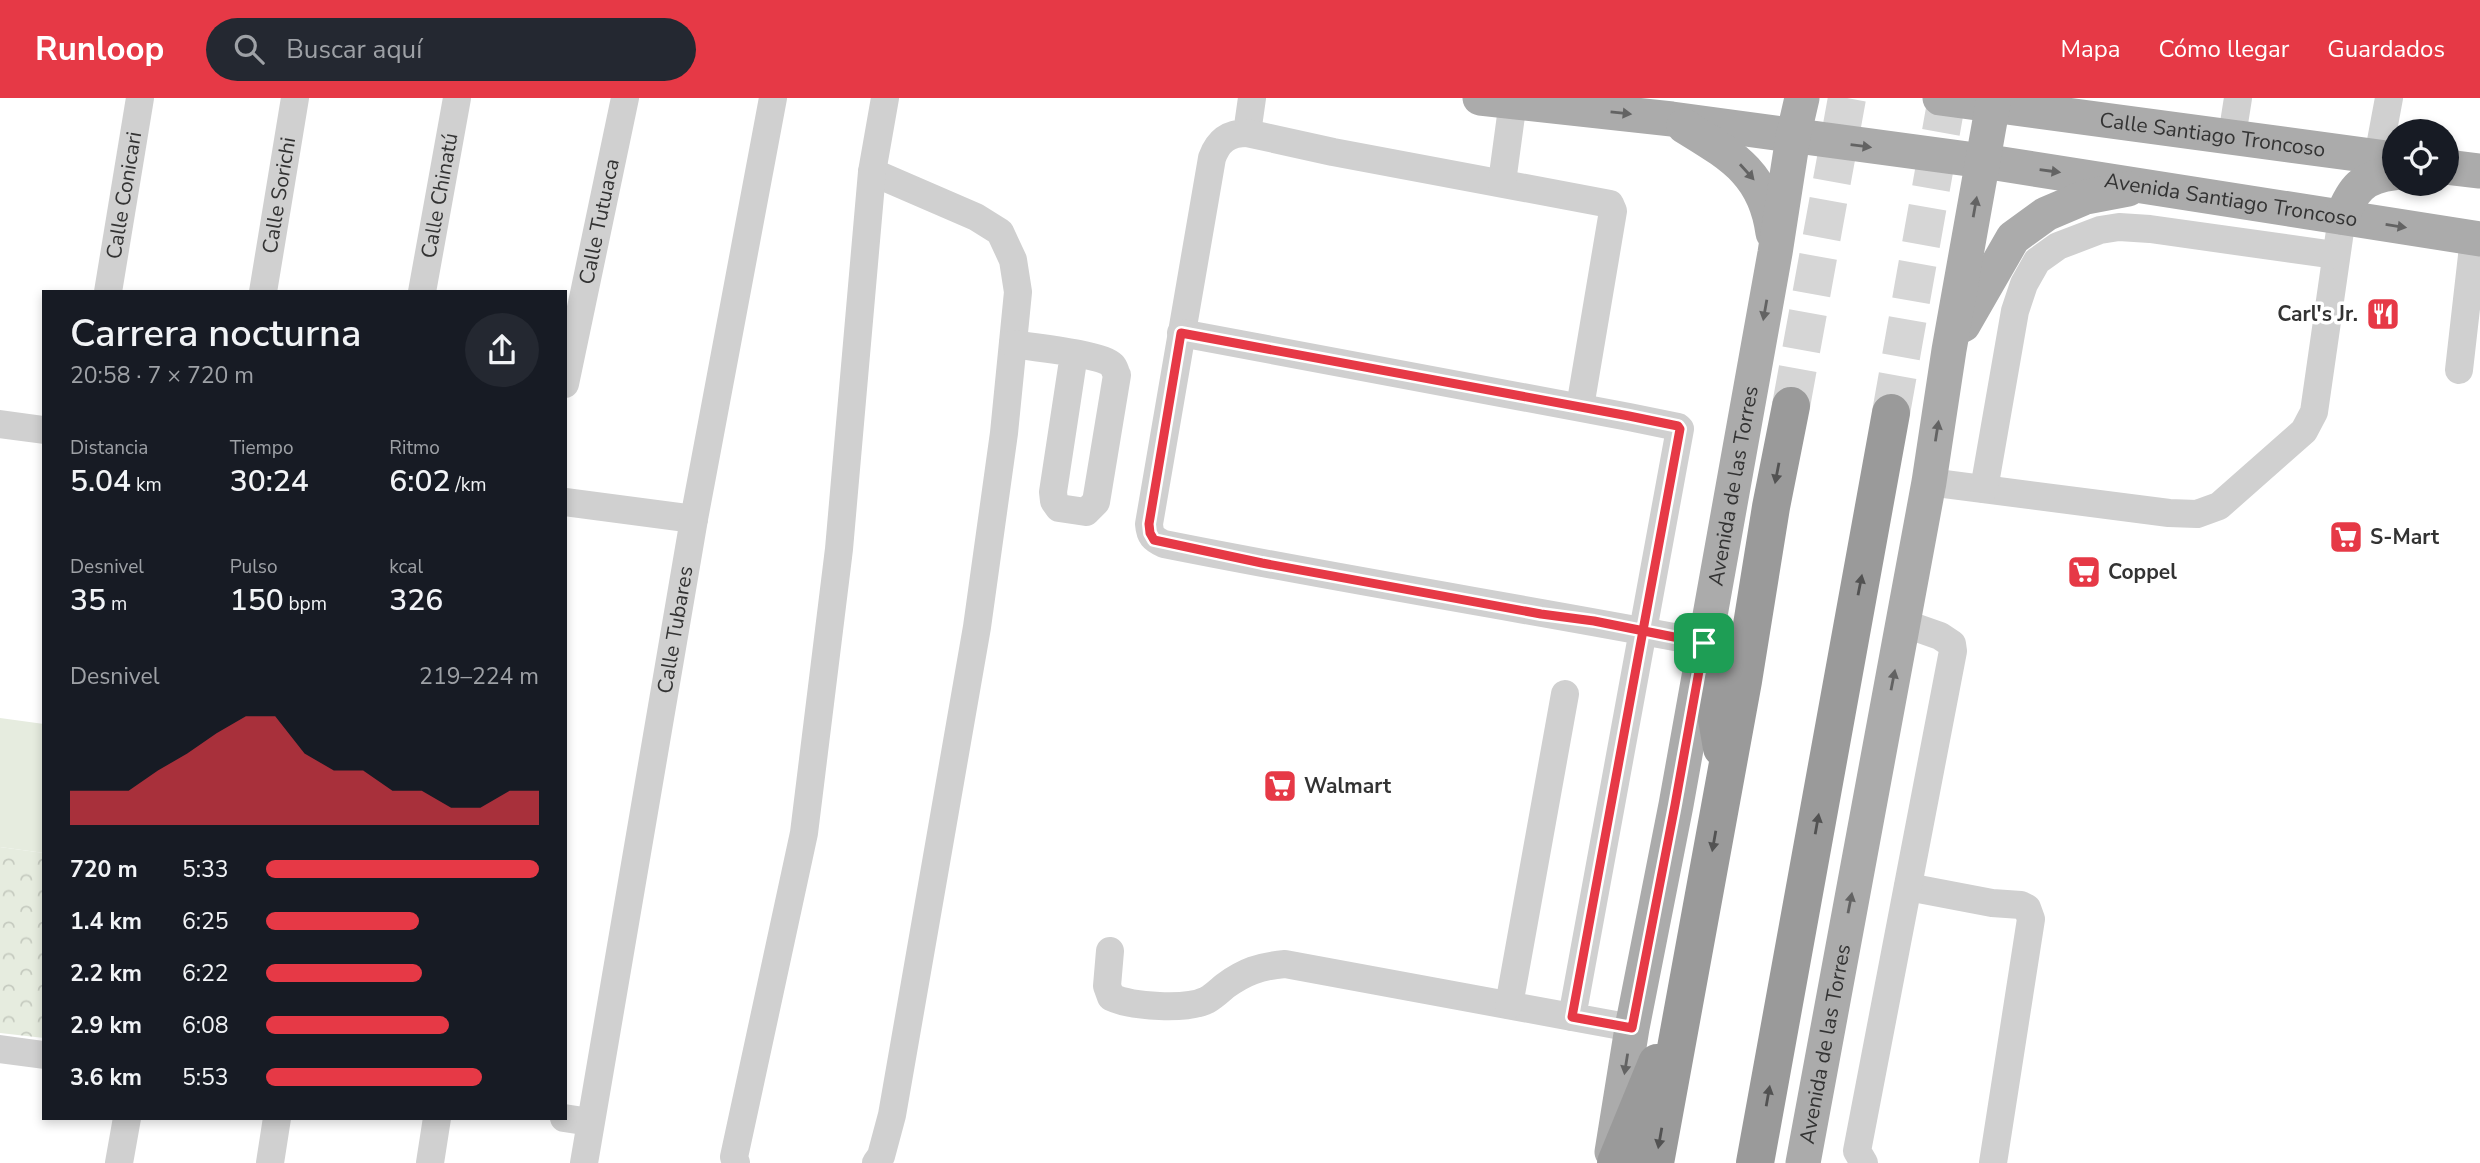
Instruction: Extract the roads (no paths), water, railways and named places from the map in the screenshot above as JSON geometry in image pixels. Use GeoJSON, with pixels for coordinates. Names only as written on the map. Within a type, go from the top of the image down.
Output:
{"type":"FeatureCollection","features":[{"type":"Feature","properties":{"kind":"highway","name":"Avenida de las Torres"},"geometry":{"type":"LineString","coordinates":[[1655,1163],[1791,406]]}},
{"type":"Feature","properties":{"kind":"highway"},"geometry":{"type":"LineString","coordinates":[[1755,1163],[1891,413]]}},
{"type":"Feature","properties":{"kind":"highway"},"geometry":{"type":"LineString","coordinates":[[1704,643],[1726,774]]}},
{"type":"Feature","properties":{"kind":"highway"},"geometry":{"type":"LineString","coordinates":[[1616,1163],[1686,994]]}},
{"type":"Feature","properties":{"kind":"main road","name":"Avenida de las Torres"},"geometry":{"type":"LineString","coordinates":[[1610,1163],[1632,1028],[1673,818],[1802,98]]}},
{"type":"Feature","properties":{"kind":"main road"},"geometry":{"type":"LineString","coordinates":[[1940,98],[1947,99]]}},
{"type":"Feature","properties":{"kind":"main road","name":"Calle Santiago Troncoso"},"geometry":{"type":"LineString","coordinates":[[1947,99],[2077,104],[2232,136],[2382,162]]}},
{"type":"Feature","properties":{"kind":"main road"},"geometry":{"type":"LineString","coordinates":[[1496,100],[1672,119],[1983,161]]}},
{"type":"Feature","properties":{"kind":"main road","name":"Avenida de las Torres"},"geometry":{"type":"LineString","coordinates":[[1803,1163],[1929,482],[1993,101]]}},
{"type":"Feature","properties":{"kind":"main road"},"geometry":{"type":"LineString","coordinates":[[1672,119],[1725,151],[1745,167],[1760,186],[1770,211],[1775,253]]}},
{"type":"Feature","properties":{"kind":"main road","name":"Avenida Santiago Troncoso"},"geometry":{"type":"LineString","coordinates":[[1983,161],[2477,239]]}},
{"type":"Feature","properties":{"kind":"main road"},"geometry":{"type":"LineString","coordinates":[[2342,217],[2350,196],[2358,186],[2382,169]]}},
{"type":"Feature","properties":{"kind":"main road"},"geometry":{"type":"LineString","coordinates":[[1950,350],[2013,238],[2046,214],[2086,197],[2148,185]]}},
{"type":"Feature","properties":{"kind":"street","name":"Calle Conicari"},"geometry":{"type":"LineString","coordinates":[[108,290],[140,98]]}},
{"type":"Feature","properties":{"kind":"street","name":"Calle Sorichi"},"geometry":{"type":"LineString","coordinates":[[263,290],[295,98]]}},
{"type":"Feature","properties":{"kind":"street","name":"Calle Chinatú"},"geometry":{"type":"LineString","coordinates":[[422,290],[457,98]]}},
{"type":"Feature","properties":{"kind":"street","name":"Calle Tutuaca"},"geometry":{"type":"LineString","coordinates":[[567,374],[625,98]]}},
{"type":"Feature","properties":{"kind":"street","name":"Calle Tubares"},"geometry":{"type":"LineString","coordinates":[[584,1163],[577,1120],[773,98]]}},
{"type":"Feature","properties":{"kind":"street"},"geometry":{"type":"LineString","coordinates":[[736,1163],[734,1157],[804,833],[839,549],[872,172],[885,98]]}},
{"type":"Feature","properties":{"kind":"street"},"geometry":{"type":"LineString","coordinates":[[1247,133],[1252,98]]}},
{"type":"Feature","properties":{"kind":"street"},"geometry":{"type":"LineString","coordinates":[[2232,136],[2238,98]]}},
{"type":"Feature","properties":{"kind":"street"},"geometry":{"type":"LineString","coordinates":[[2389,98],[2389,119]]}},
{"type":"Feature","properties":{"kind":"street"},"geometry":{"type":"LineString","coordinates":[[1496,100],[1502,182]]}},
{"type":"Feature","properties":{"kind":"street"},"geometry":{"type":"LineString","coordinates":[[1580,407],[1612,207],[1606,202],[1334,152],[1247,133],[1230,136],[1216,145],[1149,524],[1154,540],[1249,561],[1644,630],[1748,651]]}},
{"type":"Feature","properties":{"kind":"street"},"geometry":{"type":"LineString","coordinates":[[872,172],[976,217],[1000,233],[1013,260],[1018,292],[1003,433],[977,627],[892,1115],[881,1156],[876,1163]]}},
{"type":"Feature","properties":{"kind":"street"},"geometry":{"type":"LineString","coordinates":[[1929,482],[2169,513],[2197,514],[2218,506],[2304,431],[2310,422],[2314,412],[2342,217]]}},
{"type":"Feature","properties":{"kind":"street"},"geometry":{"type":"LineString","coordinates":[[1984,489],[2015,311],[2024,284],[2037,261],[2058,246],[2100,230],[2119,227],[2335,255]]}},
{"type":"Feature","properties":{"kind":"street"},"geometry":{"type":"LineString","coordinates":[[2459,370],[2477,239]]}},
{"type":"Feature","properties":{"kind":"street"},"geometry":{"type":"LineString","coordinates":[[1181,333],[1580,407],[1678,426],[1680,429],[1572,1017]]}},
{"type":"Feature","properties":{"kind":"street"},"geometry":{"type":"LineString","coordinates":[[1013,344],[1101,358],[1112,365],[1117,375],[1096,502],[1086,512],[1059,508],[1054,501],[1053,492],[1074,354]]}},
{"type":"Feature","properties":{"kind":"street"},"geometry":{"type":"LineString","coordinates":[[0,425],[42,430]]}},
{"type":"Feature","properties":{"kind":"street"},"geometry":{"type":"LineString","coordinates":[[567,502],[694,519]]}},
{"type":"Feature","properties":{"kind":"street"},"geometry":{"type":"LineString","coordinates":[[1864,1163],[1857,1151],[1954,651],[1952,644],[1940,636],[1903,623]]}},
{"type":"Feature","properties":{"kind":"street"},"geometry":{"type":"LineString","coordinates":[[1509,1005],[1565,694]]}},
{"type":"Feature","properties":{"kind":"street"},"geometry":{"type":"LineString","coordinates":[[1908,887],[2021,905],[2030,912],[1993,1163]]}},
{"type":"Feature","properties":{"kind":"street"},"geometry":{"type":"LineString","coordinates":[[1110,951],[1107,986],[1111,997],[1121,1002],[1182,1006],[1207,1000],[1250,970],[1265,965],[1285,964],[1632,1028]]}},
{"type":"Feature","properties":{"kind":"street"},"geometry":{"type":"LineString","coordinates":[[0,1049],[42,1055]]}},
{"type":"Feature","properties":{"kind":"street"},"geometry":{"type":"LineString","coordinates":[[119,1163],[127,1120]]}},
{"type":"Feature","properties":{"kind":"street"},"geometry":{"type":"LineString","coordinates":[[270,1163],[277,1120]]}},
{"type":"Feature","properties":{"kind":"street"},"geometry":{"type":"LineString","coordinates":[[430,1163],[438,1120]]}},
{"type":"Feature","properties":{"kind":"tunnel"},"geometry":{"type":"LineString","coordinates":[[1791,406],[1847,98]]}},
{"type":"Feature","properties":{"kind":"tunnel"},"geometry":{"type":"LineString","coordinates":[[1891,413],[1947,98]]}},
{"type":"Feature","properties":{"kind":"place","name":"Carl's Jr."},"geometry":{"type":"Point","coordinates":[2383,314]}},
{"type":"Feature","properties":{"kind":"place","name":"S-Mart"},"geometry":{"type":"Point","coordinates":[2346,537]}},
{"type":"Feature","properties":{"kind":"place","name":"Coppel"},"geometry":{"type":"Point","coordinates":[2084,572]}},
{"type":"Feature","properties":{"kind":"place","name":"Walmart"},"geometry":{"type":"Point","coordinates":[1280,786]}}]}
